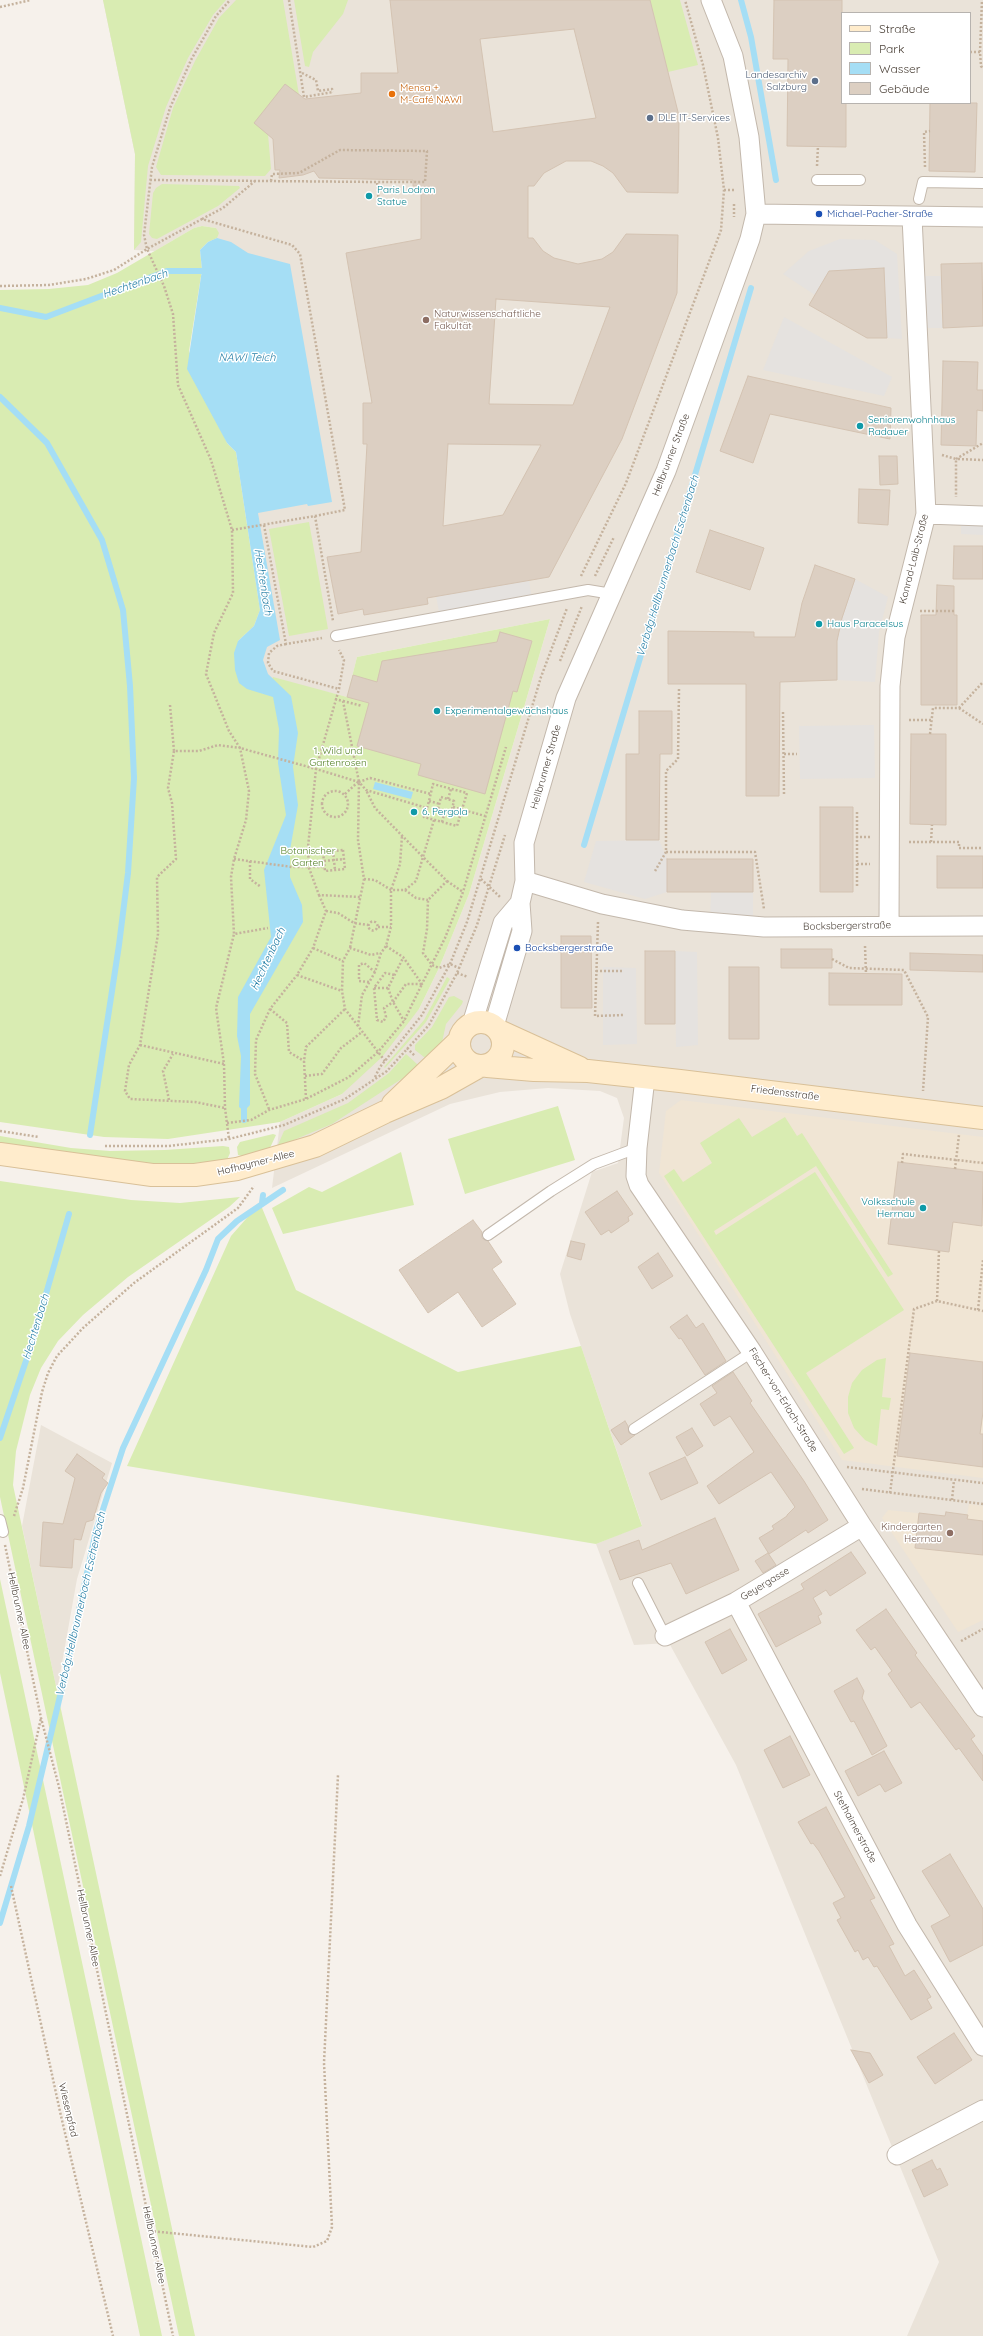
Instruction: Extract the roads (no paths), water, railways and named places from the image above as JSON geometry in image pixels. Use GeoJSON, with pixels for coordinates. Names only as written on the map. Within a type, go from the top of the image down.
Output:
{"type":"FeatureCollection","features":[{"type":"Feature","properties":{"kind":"street","name":"Hellbrunner Straße"},"geometry":{"type":"LineString","coordinates":[[497,1028],[522,930],[520,903],[524,881],[524,842],[566,698],[666,472],[750,239],[756,214],[749,137],[733,56],[711,0]]}},
{"type":"Feature","properties":{"kind":"street"},"geometry":{"type":"LineString","coordinates":[[756,214],[983,217]]}},
{"type":"Feature","properties":{"kind":"street","name":"Konrad-Laib-Straße"},"geometry":{"type":"LineString","coordinates":[[889,926],[891,679],[895,637],[926,514],[912,217]]}},
{"type":"Feature","properties":{"kind":"street"},"geometry":{"type":"LineString","coordinates":[[926,514],[983,516]]}},
{"type":"Feature","properties":{"kind":"street","name":"Bocksbergerstraße"},"geometry":{"type":"LineString","coordinates":[[524,881],[602,904],[682,920],[764,927],[983,926]]}},
{"type":"Feature","properties":{"kind":"street"},"geometry":{"type":"LineString","coordinates":[[472,1024],[503,923],[520,903]]}},
{"type":"Feature","properties":{"kind":"street"},"geometry":{"type":"LineString","coordinates":[[480,1022],[497,1028],[504,1044],[502,1051],[494,1063],[484,1066],[466,1061],[462,1055],[459,1041],[466,1028],[472,1024],[480,1022]]}},
{"type":"Feature","properties":{"kind":"street","name":"Friedensstraße"},"geometry":{"type":"LineString","coordinates":[[497,1028],[588,1071]]}},
{"type":"Feature","properties":{"kind":"street","name":"Hofhaymer-Allee"},"geometry":{"type":"LineString","coordinates":[[385,1112],[459,1041]]}},
{"type":"Feature","properties":{"kind":"street","name":"Friedensstraße"},"geometry":{"type":"LineString","coordinates":[[484,1066],[534,1070],[588,1071],[983,1118]]}},
{"type":"Feature","properties":{"kind":"street","name":"Hofhaymer-Allee"},"geometry":{"type":"LineString","coordinates":[[0,1154],[145,1174],[172,1176],[217,1173],[292,1155],[340,1135],[385,1112],[441,1088],[484,1066]]}},
{"type":"Feature","properties":{"kind":"street","name":"Fischer-von-Erlach-Straße"},"geometry":{"type":"LineString","coordinates":[[645,1078],[636,1176],[639,1185],[752,1352],[862,1526],[983,1707]]}},
{"type":"Feature","properties":{"kind":"street","name":"Geyergasse"},"geometry":{"type":"LineString","coordinates":[[665,1636],[736,1602],[862,1526]]}},
{"type":"Feature","properties":{"kind":"street","name":"Stethaimerstraße"},"geometry":{"type":"LineString","coordinates":[[736,1602],[907,1925],[983,2046]]}},
{"type":"Feature","properties":{"kind":"street"},"geometry":{"type":"LineString","coordinates":[[897,2155],[983,2110]]}},
{"type":"Feature","properties":{"kind":"lane"},"geometry":{"type":"LineString","coordinates":[[817,180],[860,180]]}},
{"type":"Feature","properties":{"kind":"lane"},"geometry":{"type":"LineString","coordinates":[[919,199],[923,182],[983,182]]}},
{"type":"Feature","properties":{"kind":"lane"},"geometry":{"type":"LineString","coordinates":[[337,642],[588,590],[612,594]]}},
{"type":"Feature","properties":{"kind":"lane"},"geometry":{"type":"LineString","coordinates":[[488,1234],[551,1190],[594,1164],[638,1148]]}},
{"type":"Feature","properties":{"kind":"lane"},"geometry":{"type":"LineString","coordinates":[[634,1429],[752,1352]]}},
{"type":"Feature","properties":{"kind":"lane"},"geometry":{"type":"LineString","coordinates":[[0,1520],[3,1532]]}},
{"type":"Feature","properties":{"kind":"lane"},"geometry":{"type":"LineString","coordinates":[[638,1583],[665,1636]]}},
{"type":"Feature","properties":{"kind":"water","name":"NAWI Teich"},"geometry":{"type":"Polygon","coordinates":[[[217,238],[231,242],[248,253],[290,264],[332,502],[308,506],[307,504],[258,513],[280,640],[267,647],[263,660],[268,674],[291,696],[298,733],[293,767],[298,805],[290,850],[290,877],[302,905],[303,922],[250,1014],[250,1105],[244,1111],[239,1107],[241,1056],[237,1036],[238,997],[271,937],[264,870],[286,815],[278,763],[279,729],[273,697],[247,689],[239,683],[235,670],[234,653],[238,641],[254,626],[260,610],[236,452],[227,443],[187,369],[202,270],[200,250],[208,242],[217,238]]]}},
{"type":"Feature","properties":{"kind":"water"},"geometry":{"type":"Polygon","coordinates":[[[375,782],[413,792],[411,799],[373,789],[375,782]]]}},
{"type":"Feature","properties":{"kind":"waterway","name":"Verbdg.Hellbrunnerbach Eschenbach"},"geometry":{"type":"LineString","coordinates":[[741,0],[751,37],[776,180]]}},
{"type":"Feature","properties":{"kind":"waterway","name":"Hechtenbach"},"geometry":{"type":"LineString","coordinates":[[0,308],[46,317],[167,271],[209,271]]}},
{"type":"Feature","properties":{"kind":"waterway","name":"Verbdg.Hellbrunnerbach Eschenbach"},"geometry":{"type":"LineString","coordinates":[[584,845],[751,288]]}},
{"type":"Feature","properties":{"kind":"waterway","name":"Hechtenbach"},"geometry":{"type":"LineString","coordinates":[[0,397],[47,443],[102,540],[123,610],[130,686],[134,778],[128,873],[119,945],[90,1135]]}},
{"type":"Feature","properties":{"kind":"waterway","name":"Hechtenbach"},"geometry":{"type":"LineString","coordinates":[[244,1103],[244,1120]]}},
{"type":"Feature","properties":{"kind":"waterway","name":"Verbdg.Hellbrunnerbach Eschenbach"},"geometry":{"type":"LineString","coordinates":[[0,1923],[29,1826],[66,1671],[96,1531],[123,1448],[206,1270],[218,1239],[237,1221],[283,1190]]}},
{"type":"Feature","properties":{"kind":"waterway","name":"Verbdg.Hellbrunnerbach Eschenbach"},"geometry":{"type":"LineString","coordinates":[[262,1203],[263,1195]]}},
{"type":"Feature","properties":{"kind":"waterway","name":"Hechtenbach"},"geometry":{"type":"LineString","coordinates":[[0,1438],[31,1346],[69,1214]]}},
{"type":"Feature","properties":{"kind":"place","name":"Landesarchiv Salzburg"},"geometry":{"type":"Point","coordinates":[815,81]}},
{"type":"Feature","properties":{"kind":"place","name":"Mensa + M-Café NAWI"},"geometry":{"type":"Point","coordinates":[392,94]}},
{"type":"Feature","properties":{"kind":"place","name":"DLE IT-Services"},"geometry":{"type":"Point","coordinates":[650,118]}},
{"type":"Feature","properties":{"kind":"place","name":"Paris Lodron Statue"},"geometry":{"type":"Point","coordinates":[369,196]}},
{"type":"Feature","properties":{"kind":"place","name":"Michael-Pacher-Straße"},"geometry":{"type":"Point","coordinates":[819,214]}},
{"type":"Feature","properties":{"kind":"place","name":"Naturwissenschaftliche Fakultät"},"geometry":{"type":"Point","coordinates":[426,320]}},
{"type":"Feature","properties":{"kind":"place","name":"Seniorenwohnhaus Radauer"},"geometry":{"type":"Point","coordinates":[860,426]}},
{"type":"Feature","properties":{"kind":"place","name":"Haus Paracelsus"},"geometry":{"type":"Point","coordinates":[819,624]}},
{"type":"Feature","properties":{"kind":"place","name":"Experimentalgewächshaus"},"geometry":{"type":"Point","coordinates":[437,711]}},
{"type":"Feature","properties":{"kind":"place","name":"6. Pergola"},"geometry":{"type":"Point","coordinates":[414,812]}},
{"type":"Feature","properties":{"kind":"place","name":"Bocksbergerstraße"},"geometry":{"type":"Point","coordinates":[517,948]}},
{"type":"Feature","properties":{"kind":"place","name":"Volksschule Herrnau"},"geometry":{"type":"Point","coordinates":[923,1208]}},
{"type":"Feature","properties":{"kind":"place","name":"Kindergarten Herrnau"},"geometry":{"type":"Point","coordinates":[950,1533]}},
{"type":"Feature","properties":{"kind":"park label","name":"1. Wild und Gartenrosen"},"geometry":{"type":"Point","coordinates":[338,756]}},
{"type":"Feature","properties":{"kind":"park label","name":"Botanischer Garten"},"geometry":{"type":"Point","coordinates":[308,856]}}]}
